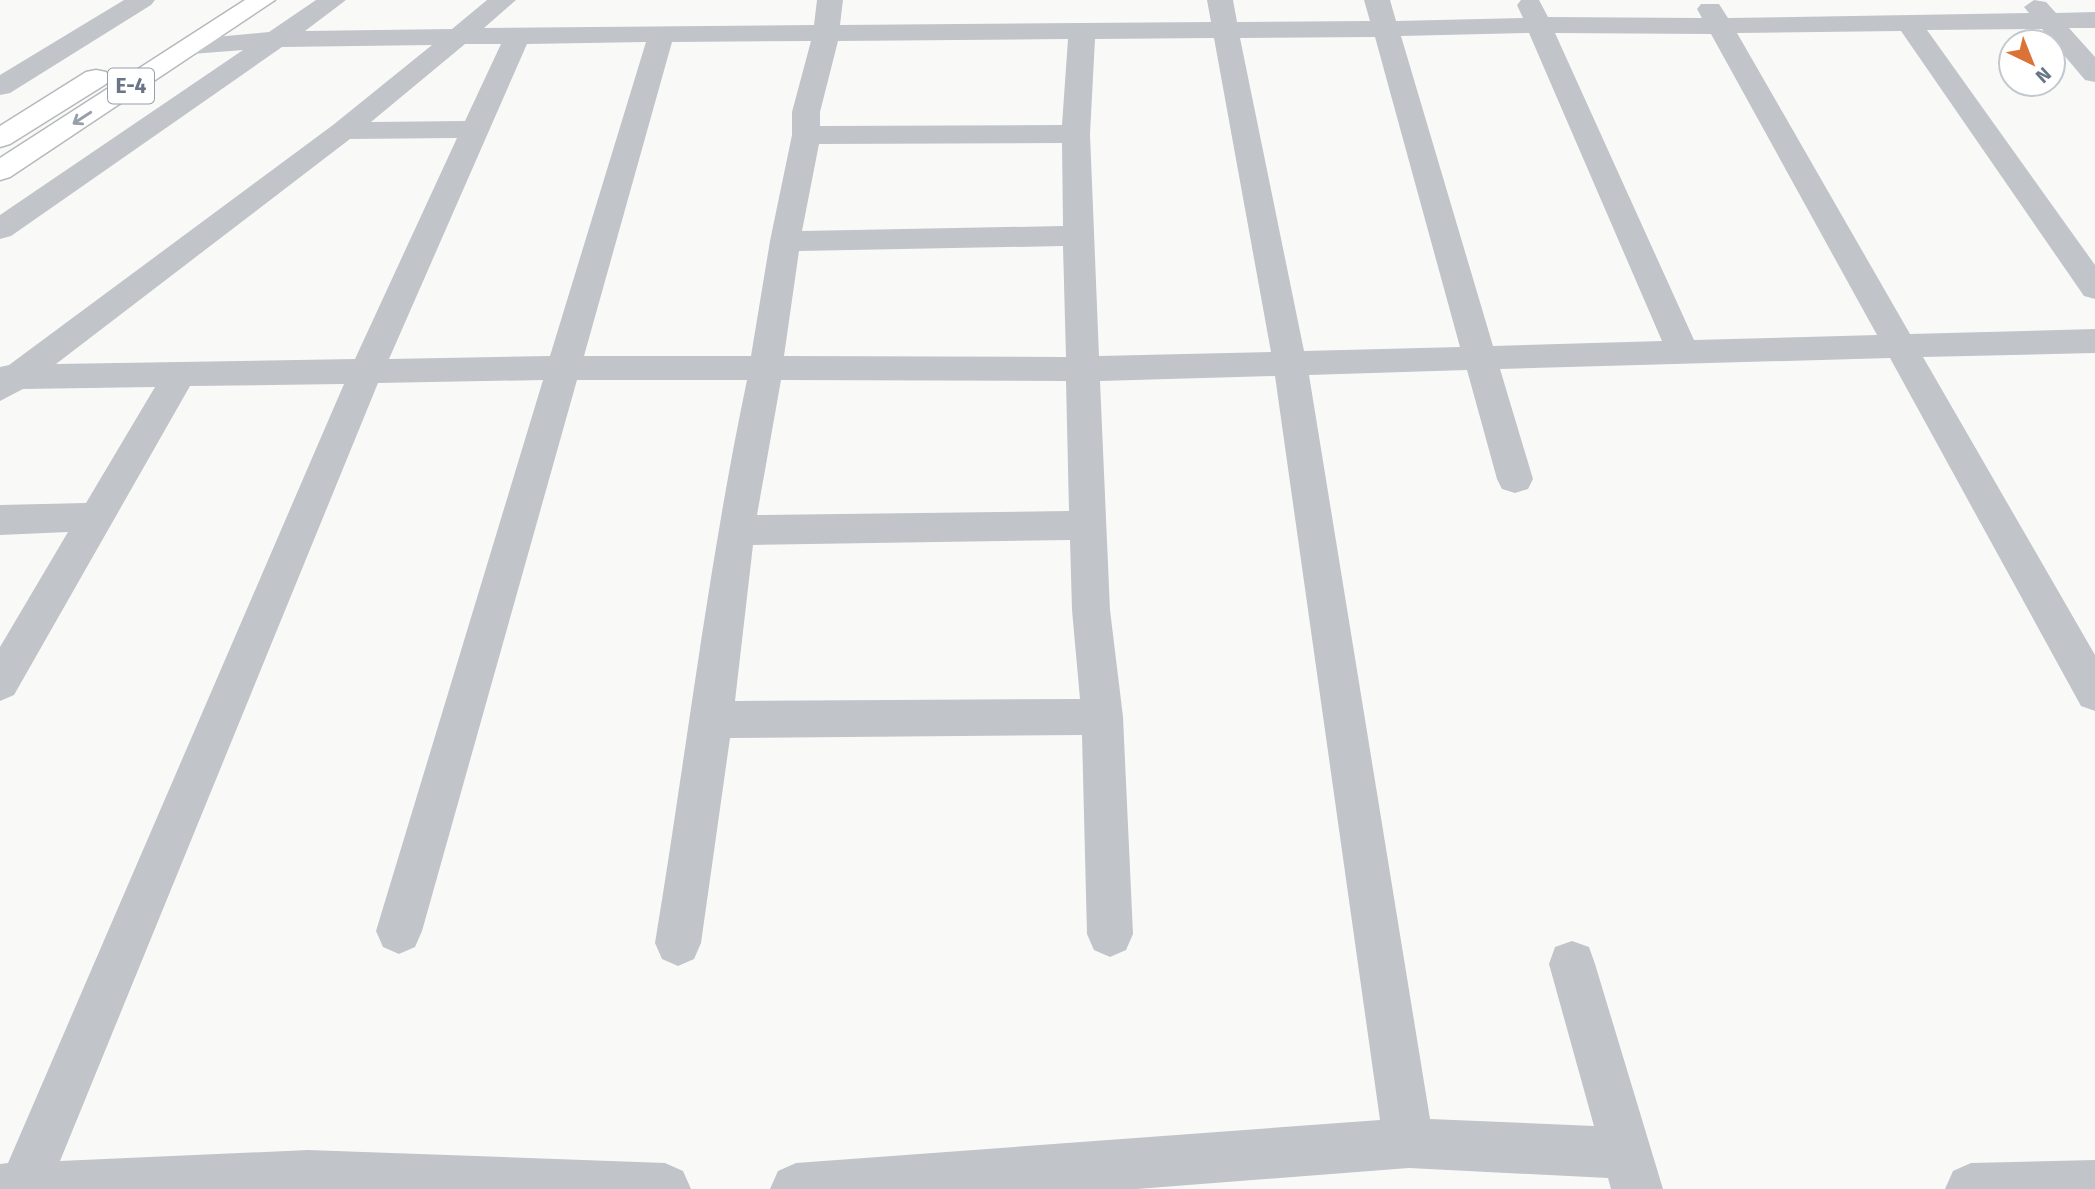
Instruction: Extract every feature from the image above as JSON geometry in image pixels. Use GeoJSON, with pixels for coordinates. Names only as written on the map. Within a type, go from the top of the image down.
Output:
{"type":"FeatureCollection","features":[{"type":"Feature","properties":{"kind":"highway","name":"E-4"},"geometry":{"type":"LineString","coordinates":[[0,138],[218,0]]}},
{"type":"Feature","properties":{"kind":"highway","name":"E-4"},"geometry":{"type":"LineString","coordinates":[[0,172],[262,0]]}},
{"type":"Feature","properties":{"kind":"street"},"geometry":{"type":"LineString","coordinates":[[0,87],[142,0]]}},
{"type":"Feature","properties":{"kind":"street"},"geometry":{"type":"LineString","coordinates":[[0,229],[333,0]]}},
{"type":"Feature","properties":{"kind":"street"},"geometry":{"type":"LineString","coordinates":[[5,381],[342,131],[503,0]]}},
{"type":"Feature","properties":{"kind":"street"},"geometry":{"type":"LineString","coordinates":[[678,943],[712,720],[741,496],[806,135],[806,111],[825,35],[830,0]]}},
{"type":"Feature","properties":{"kind":"street"},"geometry":{"type":"LineString","coordinates":[[1377,0],[1477,356],[1515,479]]}},
{"type":"Feature","properties":{"kind":"street"},"geometry":{"type":"LineString","coordinates":[[2030,0],[2095,74]]}},
{"type":"Feature","properties":{"kind":"street"},"geometry":{"type":"LineString","coordinates":[[192,46],[278,39],[453,39],[661,34],[825,35],[1222,15],[1386,29],[1534,12],[1712,13],[1908,21],[2095,20]]}},
{"type":"Feature","properties":{"kind":"street"},"geometry":{"type":"LineString","coordinates":[[1534,12],[1682,350]]}},
{"type":"Feature","properties":{"kind":"street"},"geometry":{"type":"LineString","coordinates":[[1712,13],[2095,693]]}},
{"type":"Feature","properties":{"kind":"street"},"geometry":{"type":"LineString","coordinates":[[1222,15],[1290,362],[1409,1143]]}},
{"type":"Feature","properties":{"kind":"street"},"geometry":{"type":"LineString","coordinates":[[1908,21],[2095,288]]}},
{"type":"Feature","properties":{"kind":"street"},"geometry":{"type":"LineString","coordinates":[[1077,24],[1078,236],[1091,611],[1102,718],[1110,934]]}},
{"type":"Feature","properties":{"kind":"street"},"geometry":{"type":"LineString","coordinates":[[399,930],[661,34]]}},
{"type":"Feature","properties":{"kind":"street"},"geometry":{"type":"LineString","coordinates":[[517,37],[367,370],[15,1189],[306,1182],[665,1189]]}},
{"type":"Feature","properties":{"kind":"street"},"geometry":{"type":"LineString","coordinates":[[342,131],[475,130]]}},
{"type":"Feature","properties":{"kind":"street"},"geometry":{"type":"LineString","coordinates":[[806,135],[1076,134]]}},
{"type":"Feature","properties":{"kind":"street"},"geometry":{"type":"LineString","coordinates":[[785,241],[1078,236]]}},
{"type":"Feature","properties":{"kind":"street"},"geometry":{"type":"LineString","coordinates":[[5,381],[181,372],[564,368],[1083,369],[1897,344],[2095,341]]}},
{"type":"Feature","properties":{"kind":"street"},"geometry":{"type":"LineString","coordinates":[[0,683],[94,517],[181,372]]}},
{"type":"Feature","properties":{"kind":"street"},"geometry":{"type":"LineString","coordinates":[[0,520],[94,517]]}},
{"type":"Feature","properties":{"kind":"street"},"geometry":{"type":"LineString","coordinates":[[738,530],[1089,525]]}},
{"type":"Feature","properties":{"kind":"street"},"geometry":{"type":"LineString","coordinates":[[712,720],[1102,718]]}},
{"type":"Feature","properties":{"kind":"street"},"geometry":{"type":"LineString","coordinates":[[796,1189],[1174,1175],[1409,1143],[1632,1171],[1572,964]]}},
{"type":"Feature","properties":{"kind":"street"},"geometry":{"type":"LineString","coordinates":[[1971,1189],[2095,1186]]}}]}
